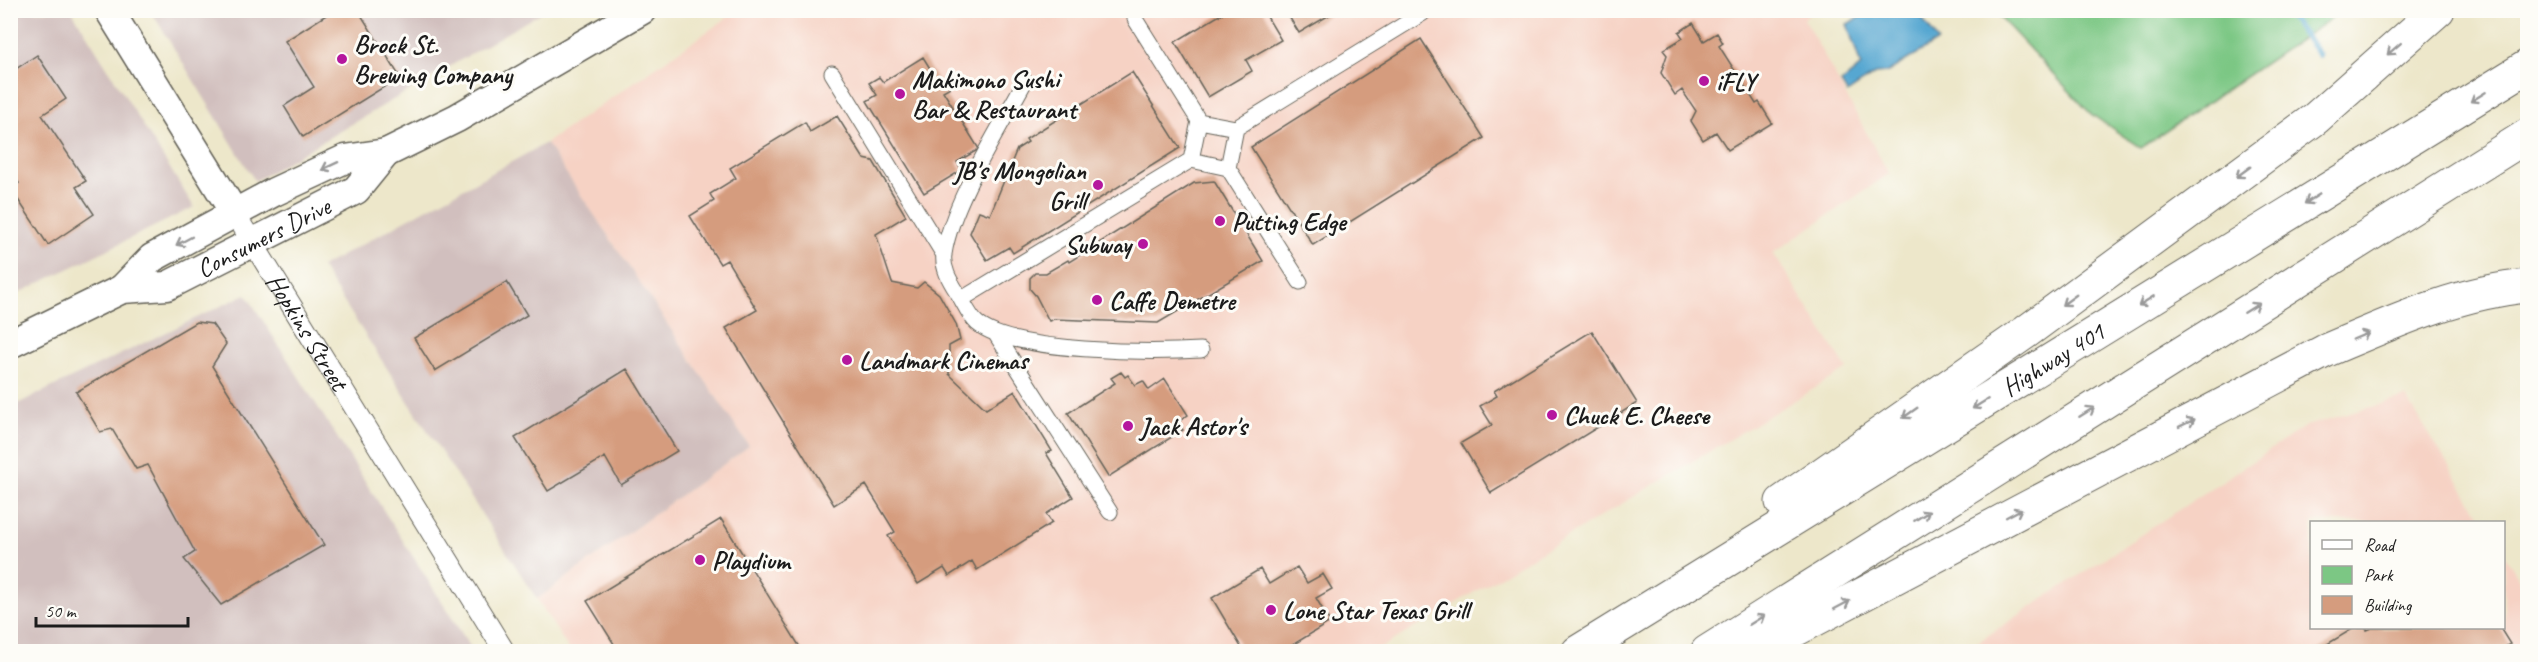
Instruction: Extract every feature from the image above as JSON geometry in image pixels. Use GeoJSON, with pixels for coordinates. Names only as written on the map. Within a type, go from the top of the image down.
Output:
{"type":"FeatureCollection","features":[{"type":"Feature","properties":{"kind":"highway"},"geometry":{"type":"LineString","coordinates":[[1574,651],[1749,525],[2026,332],[2316,118],[2438,10]]}},
{"type":"Feature","properties":{"kind":"highway","name":"Highway 401"},"geometry":{"type":"LineString","coordinates":[[1578,651],[2528,66]]}},
{"type":"Feature","properties":{"kind":"highway"},"geometry":{"type":"LineString","coordinates":[[1707,651],[2528,135]]}},
{"type":"Feature","properties":{"kind":"highway"},"geometry":{"type":"LineString","coordinates":[[1753,651],[2325,351],[2401,319],[2501,288],[2528,286]]}},
{"type":"Feature","properties":{"kind":"main road","name":"Hopkins Street"},"geometry":{"type":"LineString","coordinates":[[109,10],[236,214]]}},
{"type":"Feature","properties":{"kind":"main road","name":"Consumers Drive"},"geometry":{"type":"LineString","coordinates":[[122,290],[152,258],[274,192],[345,159],[386,153],[457,118],[642,10]]}},
{"type":"Feature","properties":{"kind":"main road","name":"Consumers Drive"},"geometry":{"type":"LineString","coordinates":[[10,344],[122,290],[168,286],[253,243],[356,190],[386,153]]}},
{"type":"Feature","properties":{"kind":"street"},"geometry":{"type":"LineString","coordinates":[[1199,121],[1236,128],[1423,13]]}},
{"type":"Feature","properties":{"kind":"street"},"geometry":{"type":"LineString","coordinates":[[1135,19],[1199,121],[1191,160]]}},
{"type":"Feature","properties":{"kind":"street"},"geometry":{"type":"LineString","coordinates":[[832,74],[944,255],[947,275],[976,322],[995,333],[1044,344],[1150,352],[1201,350]]}},
{"type":"Feature","properties":{"kind":"street"},"geometry":{"type":"LineString","coordinates":[[944,255],[962,200],[1025,81]]}},
{"type":"Feature","properties":{"kind":"street"},"geometry":{"type":"LineString","coordinates":[[1236,128],[1228,168],[1300,282]]}},
{"type":"Feature","properties":{"kind":"street"},"geometry":{"type":"LineString","coordinates":[[962,299],[1191,160],[1228,168]]}},
{"type":"Feature","properties":{"kind":"street","name":"Hopkins Street"},"geometry":{"type":"LineString","coordinates":[[236,214],[505,651]]}},
{"type":"Feature","properties":{"kind":"street"},"geometry":{"type":"LineString","coordinates":[[995,333],[1110,512]]}},
{"type":"Feature","properties":{"kind":"shaded area"},"geometry":{"type":"Polygon","coordinates":[[[11,11],[72,11],[194,207],[11,297],[11,11]]]}},
{"type":"Feature","properties":{"kind":"shaded area"},"geometry":{"type":"Polygon","coordinates":[[[151,11],[544,11],[255,181],[151,11]]]}},
{"type":"Feature","properties":{"kind":"shaded area"},"geometry":{"type":"Polygon","coordinates":[[[737,11],[1814,11],[1804,19],[1889,174],[1773,253],[1847,369],[1376,651],[570,651],[537,599],[749,446],[546,143],[737,11]]]}},
{"type":"Feature","properties":{"kind":"shaded area"},"geometry":{"type":"Polygon","coordinates":[[[546,143],[749,446],[537,599],[321,267],[546,143]]]}},
{"type":"Feature","properties":{"kind":"shaded area"},"geometry":{"type":"Polygon","coordinates":[[[246,294],[473,651],[11,652],[11,407],[246,294]]]}},
{"type":"Feature","properties":{"kind":"shaded area"},"geometry":{"type":"Polygon","coordinates":[[[2406,397],[2483,521],[2310,521],[2310,629],[2505,629],[2505,556],[2527,592],[2527,651],[1987,652],[1975,644],[2306,426],[2406,397]]]}},
{"type":"Feature","properties":{"kind":"green space"},"geometry":{"type":"Polygon","coordinates":[[[1994,11],[2342,11],[2141,148],[2091,114],[1994,11]]]}},
{"type":"Feature","properties":{"kind":"water"},"geometry":{"type":"Polygon","coordinates":[[[1871,11],[1917,11],[1938,41],[1886,73],[1875,74],[1847,93],[1841,83],[1861,66],[1847,24],[1871,11]]]}},
{"type":"Feature","properties":{"kind":"building","name":"Brock St. Brewing Company"},"geometry":{"type":"Polygon","coordinates":[[[334,10],[358,10],[400,77],[303,137],[284,106],[314,87],[285,41],[334,10]]]}},
{"type":"Feature","properties":{"kind":"building"},"geometry":{"type":"Polygon","coordinates":[[[1228,10],[1263,10],[1281,40],[1246,60],[1252,71],[1208,97],[1175,42],[1228,10]]]}},
{"type":"Feature","properties":{"kind":"building"},"geometry":{"type":"Polygon","coordinates":[[[1285,10],[1338,10],[1299,33],[1285,10]]]}},
{"type":"Feature","properties":{"kind":"building","name":"iFLY"},"geometry":{"type":"Polygon","coordinates":[[[1693,23],[1704,41],[1717,33],[1723,43],[1719,46],[1756,104],[1759,102],[1772,123],[1728,150],[1716,132],[1703,140],[1691,121],[1696,111],[1682,90],[1675,95],[1661,73],[1667,55],[1663,50],[1683,38],[1679,32],[1693,23]]]}},
{"type":"Feature","properties":{"kind":"building"},"geometry":{"type":"Polygon","coordinates":[[[1421,39],[1484,138],[1313,245],[1251,147],[1421,39]]]}},
{"type":"Feature","properties":{"kind":"building"},"geometry":{"type":"Polygon","coordinates":[[[37,55],[66,99],[42,115],[86,181],[76,187],[94,214],[48,245],[11,189],[19,183],[10,171],[10,73],[37,55]]]}},
{"type":"Feature","properties":{"kind":"building"},"geometry":{"type":"Polygon","coordinates":[[[923,57],[939,83],[947,78],[952,86],[943,91],[979,149],[957,162],[962,170],[924,193],[867,101],[877,95],[869,83],[879,77],[883,82],[923,57]]]}},
{"type":"Feature","properties":{"kind":"building"},"geometry":{"type":"Polygon","coordinates":[[[1132,72],[1180,148],[1013,253],[1009,247],[987,260],[970,233],[979,211],[990,215],[1017,149],[1028,142],[1026,139],[1132,72]]]}},
{"type":"Feature","properties":{"kind":"building","name":"Landmark Cinemas"},"geometry":{"type":"Polygon","coordinates":[[[837,116],[864,159],[873,161],[906,216],[876,234],[892,283],[917,288],[924,282],[939,294],[956,324],[960,340],[949,346],[949,374],[986,409],[1015,391],[1052,451],[1046,453],[1073,497],[1046,514],[1052,523],[977,570],[972,561],[949,576],[944,568],[918,584],[888,536],[895,532],[866,485],[834,505],[726,328],[757,310],[727,260],[720,264],[690,216],[714,201],[710,194],[736,178],[730,168],[805,122],[810,132],[837,116]]]}},
{"type":"Feature","properties":{"kind":"building"},"geometry":{"type":"Polygon","coordinates":[[[1214,181],[1263,261],[1158,323],[1054,319],[1049,321],[1030,289],[1030,278],[1035,273],[1046,273],[1068,260],[1069,262],[1194,183],[1214,181]]]}},
{"type":"Feature","properties":{"kind":"building"},"geometry":{"type":"Polygon","coordinates":[[[507,282],[527,315],[435,371],[414,338],[507,282]]]}},
{"type":"Feature","properties":{"kind":"building"},"geometry":{"type":"Polygon","coordinates":[[[196,322],[212,324],[226,344],[212,366],[324,545],[221,605],[184,559],[195,552],[148,465],[136,469],[112,429],[100,432],[76,392],[196,322]]]}},
{"type":"Feature","properties":{"kind":"building","name":"Chuck E. Cheese"},"geometry":{"type":"Polygon","coordinates":[[[1592,331],[1637,403],[1491,493],[1461,443],[1492,425],[1480,406],[1497,396],[1494,391],[1592,331]]]}},
{"type":"Feature","properties":{"kind":"building"},"geometry":{"type":"Polygon","coordinates":[[[627,369],[677,451],[621,485],[605,457],[548,491],[515,438],[627,369]]]}},
{"type":"Feature","properties":{"kind":"building","name":"Jack Astor's"},"geometry":{"type":"Polygon","coordinates":[[[1121,372],[1125,377],[1128,375],[1135,385],[1143,381],[1149,390],[1165,379],[1188,415],[1178,422],[1183,430],[1108,477],[1068,413],[1115,383],[1111,378],[1121,372]]]}},
{"type":"Feature","properties":{"kind":"building","name":"Playdium"},"geometry":{"type":"Polygon","coordinates":[[[721,519],[803,652],[619,652],[587,601],[721,519]]]}},
{"type":"Feature","properties":{"kind":"building","name":"Lone Star Texas Grill"},"geometry":{"type":"Polygon","coordinates":[[[1297,567],[1307,583],[1323,574],[1332,589],[1316,598],[1330,622],[1281,652],[1244,652],[1212,598],[1260,569],[1269,584],[1297,567]]]}},
{"type":"Feature","properties":{"kind":"building"},"geometry":{"type":"Polygon","coordinates":[[[2352,629],[2501,629],[2510,644],[2497,652],[2314,652],[2352,629]]]}},
{"type":"Feature","properties":{"kind":"waterway"},"geometry":{"type":"LineString","coordinates":[[2285,10],[2319,55]]}},
{"type":"Feature","properties":{"kind":"place","name":"Brock St. Brewing Company"},"geometry":{"type":"Point","coordinates":[342,59]}},
{"type":"Feature","properties":{"kind":"place","name":"iFLY"},"geometry":{"type":"Point","coordinates":[1704,81]}},
{"type":"Feature","properties":{"kind":"place","name":"Makimono Sushi Bar & Restaurant"},"geometry":{"type":"Point","coordinates":[900,94]}},
{"type":"Feature","properties":{"kind":"place","name":"JB's Mongolian Grill"},"geometry":{"type":"Point","coordinates":[1098,185]}},
{"type":"Feature","properties":{"kind":"place","name":"Putting Edge"},"geometry":{"type":"Point","coordinates":[1220,221]}},
{"type":"Feature","properties":{"kind":"place","name":"Subway"},"geometry":{"type":"Point","coordinates":[1143,244]}},
{"type":"Feature","properties":{"kind":"place","name":"Caffe Demetre"},"geometry":{"type":"Point","coordinates":[1097,300]}},
{"type":"Feature","properties":{"kind":"place","name":"Landmark Cinemas"},"geometry":{"type":"Point","coordinates":[847,360]}},
{"type":"Feature","properties":{"kind":"place","name":"Chuck E. Cheese"},"geometry":{"type":"Point","coordinates":[1552,415]}},
{"type":"Feature","properties":{"kind":"place","name":"Jack Astor's"},"geometry":{"type":"Point","coordinates":[1128,426]}},
{"type":"Feature","properties":{"kind":"place","name":"Playdium"},"geometry":{"type":"Point","coordinates":[700,560]}},
{"type":"Feature","properties":{"kind":"place","name":"Lone Star Texas Grill"},"geometry":{"type":"Point","coordinates":[1271,610]}}]}
